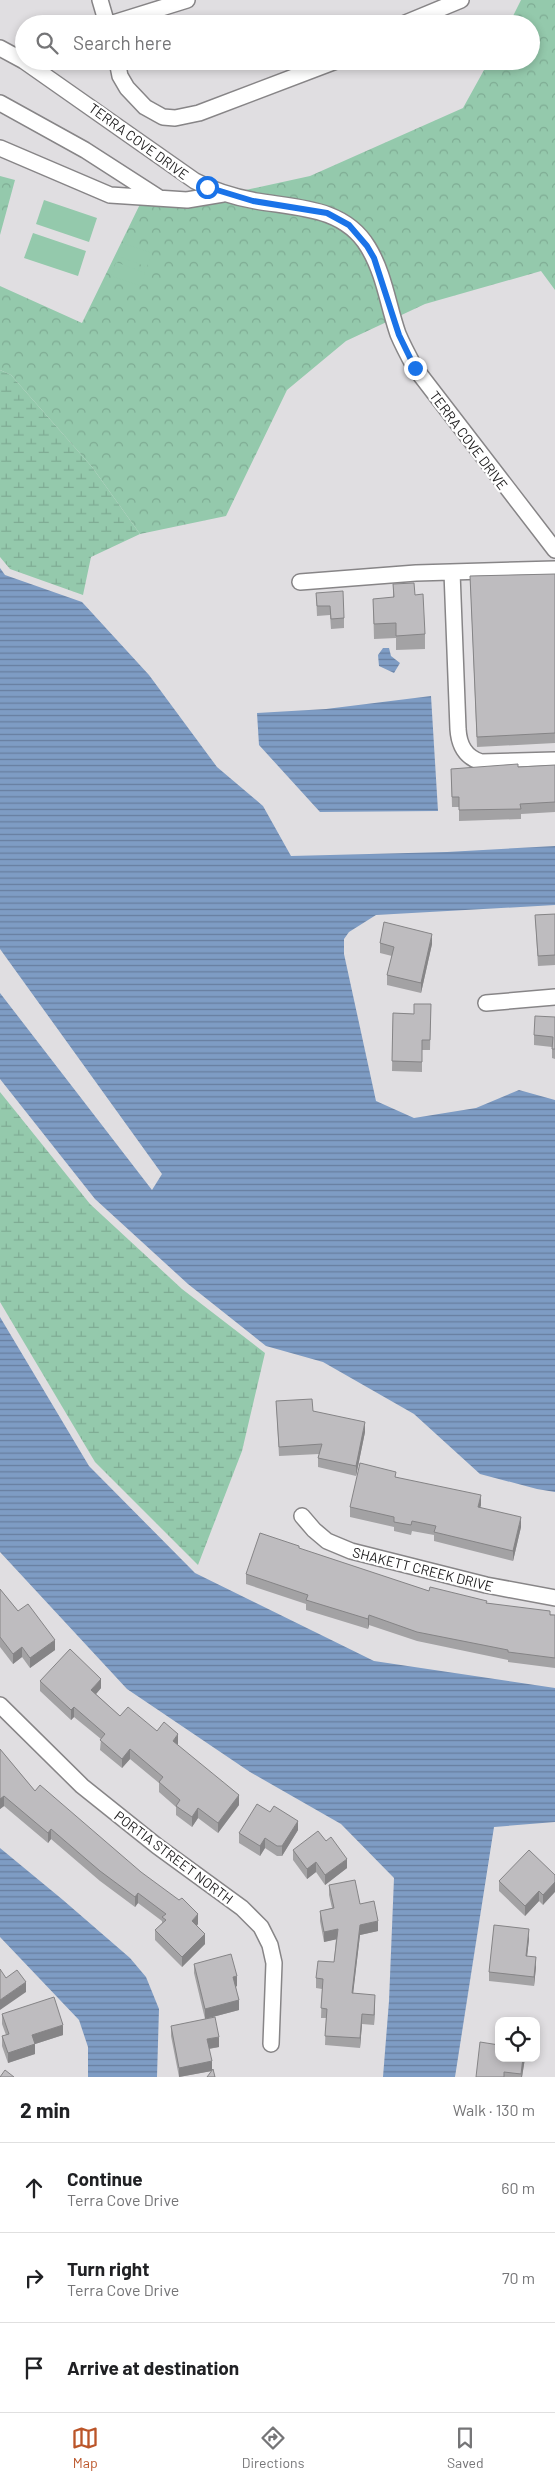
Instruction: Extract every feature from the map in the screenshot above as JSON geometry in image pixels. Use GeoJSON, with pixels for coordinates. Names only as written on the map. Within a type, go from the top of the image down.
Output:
{"type":"FeatureCollection","features":[{"type":"Feature","properties":{"kind":"street"},"geometry":{"type":"LineString","coordinates":[[100,0],[106,15]]}},
{"type":"Feature","properties":{"kind":"street"},"geometry":{"type":"LineString","coordinates":[[138,15],[187,0]]}},
{"type":"Feature","properties":{"kind":"street"},"geometry":{"type":"LineString","coordinates":[[425,15],[461,0]]}},
{"type":"Feature","properties":{"kind":"street","name":"TERRA COVE DRIVE"},"geometry":{"type":"LineString","coordinates":[[0,48],[15,56]]}},
{"type":"Feature","properties":{"kind":"street","name":"TERRA COVE DRIVE"},"geometry":{"type":"LineString","coordinates":[[38,70],[183,173],[207,187],[224,194],[327,213],[349,225],[359,235],[374,258],[399,335],[415,368],[555,550]]}},
{"type":"Feature","properties":{"kind":"street"},"geometry":{"type":"LineString","coordinates":[[118,70],[127,88],[145,107],[163,117],[175,118],[199,113],[318,70]]}},
{"type":"Feature","properties":{"kind":"street"},"geometry":{"type":"LineString","coordinates":[[0,103],[84,150],[160,198]]}},
{"type":"Feature","properties":{"kind":"street"},"geometry":{"type":"LineString","coordinates":[[0,148],[110,194],[187,200],[224,194]]}},
{"type":"Feature","properties":{"kind":"street"},"geometry":{"type":"LineString","coordinates":[[300,582],[452,572],[555,569]]}},
{"type":"Feature","properties":{"kind":"street"},"geometry":{"type":"LineString","coordinates":[[452,572],[460,744],[468,756],[474,760],[488,763],[555,760]]}},
{"type":"Feature","properties":{"kind":"street"},"geometry":{"type":"LineString","coordinates":[[486,1003],[555,997]]}},
{"type":"Feature","properties":{"kind":"street","name":"SHAKETT CREEK DRIVE"},"geometry":{"type":"LineString","coordinates":[[302,1516],[327,1541],[351,1550],[486,1585],[555,1598]]}},
{"type":"Feature","properties":{"kind":"street","name":"PORTIA STREET NORTH"},"geometry":{"type":"LineString","coordinates":[[0,1705],[82,1786],[157,1846],[242,1908],[261,1927],[270,1945],[274,1963],[271,2044]]}},
{"type":"Feature","properties":{"kind":"green space"},"geometry":{"type":"Polygon","coordinates":[[[521,0],[555,0],[555,290],[541,271],[425,304],[346,341],[287,390],[226,516],[140,534],[92,467],[11,375],[0,370],[0,286],[82,323],[143,198],[181,204],[310,176],[463,108],[484,70],[540,70],[540,15],[514,15],[521,0]]]}},
{"type":"Feature","properties":{"kind":"green space"},"geometry":{"type":"Polygon","coordinates":[[[0,176],[15,180],[0,235],[0,176]]]}},
{"type":"Feature","properties":{"kind":"green space"},"geometry":{"type":"Polygon","coordinates":[[[44,200],[97,218],[89,242],[36,224],[44,200]]]}},
{"type":"Feature","properties":{"kind":"green space"},"geometry":{"type":"Polygon","coordinates":[[[33,233],[86,251],[78,276],[24,258],[33,233]]]}},
{"type":"Feature","properties":{"kind":"green space"},"geometry":{"type":"Polygon","coordinates":[[[122,243],[152,253],[147,267],[118,256],[122,243]]]}},
{"type":"Feature","properties":{"kind":"green space"},"geometry":{"type":"Polygon","coordinates":[[[116,262],[145,273],[141,286],[111,276],[116,262]]]}},
{"type":"Feature","properties":{"kind":"green space"},"geometry":{"type":"Polygon","coordinates":[[[0,370],[11,375],[92,467],[140,534],[91,557],[83,595],[10,569],[0,557],[0,370]]]}},
{"type":"Feature","properties":{"kind":"green space"},"geometry":{"type":"Polygon","coordinates":[[[0,1092],[90,1204],[182,1289],[265,1353],[242,1451],[198,1565],[95,1462],[0,1302],[0,1092]]]}},
{"type":"Feature","properties":{"kind":"water"},"geometry":{"type":"Polygon","coordinates":[[[0,568],[5,575],[82,602],[149,675],[217,767],[263,806],[291,856],[447,852],[555,846],[555,905],[376,915],[349,932],[344,939],[344,954],[376,1101],[414,1118],[476,1108],[519,1090],[555,1100],[555,1492],[480,1474],[414,1414],[323,1362],[266,1346],[188,1284],[95,1199],[0,1079],[0,993],[152,1190],[162,1174],[0,949],[0,568]]]}},
{"type":"Feature","properties":{"kind":"water"},"geometry":{"type":"Polygon","coordinates":[[[383,648],[389,648],[391,656],[400,663],[394,673],[379,666],[378,655],[383,648]]]}},
{"type":"Feature","properties":{"kind":"water"},"geometry":{"type":"Polygon","coordinates":[[[431,696],[438,811],[320,812],[259,745],[257,713],[326,709],[431,696]]]}},
{"type":"Feature","properties":{"kind":"water"},"geometry":{"type":"Polygon","coordinates":[[[0,1317],[89,1466],[195,1573],[374,1661],[555,1688],[555,1822],[494,1827],[455,2077],[383,2077],[389,2001],[394,1878],[341,1824],[250,1772],[127,1689],[0,1552],[0,1317]]]}},
{"type":"Feature","properties":{"kind":"water"},"geometry":{"type":"Polygon","coordinates":[[[0,1848],[130,1958],[146,1977],[159,2009],[157,2077],[88,2077],[88,2047],[79,2020],[0,1937],[0,1848]]]}},
{"type":"Feature","properties":{"kind":"building"},"geometry":{"type":"Polygon","coordinates":[[[555,574],[555,733],[477,737],[470,576],[555,574]]]}},
{"type":"Feature","properties":{"kind":"building"},"geometry":{"type":"Polygon","coordinates":[[[414,583],[415,595],[423,594],[425,634],[396,636],[396,623],[374,624],[373,599],[394,597],[393,584],[414,583]]]}},
{"type":"Feature","properties":{"kind":"building"},"geometry":{"type":"Polygon","coordinates":[[[343,591],[344,618],[331,619],[330,606],[317,606],[316,593],[343,591]]]}},
{"type":"Feature","properties":{"kind":"building"},"geometry":{"type":"Polygon","coordinates":[[[518,764],[518,767],[555,765],[555,802],[520,804],[521,809],[459,810],[459,797],[452,797],[451,769],[518,764]]]}},
{"type":"Feature","properties":{"kind":"building"},"geometry":{"type":"Polygon","coordinates":[[[555,914],[555,955],[538,956],[535,915],[555,914]]]}},
{"type":"Feature","properties":{"kind":"building"},"geometry":{"type":"Polygon","coordinates":[[[384,922],[432,934],[421,983],[387,975],[394,947],[380,943],[384,922]]]}},
{"type":"Feature","properties":{"kind":"building"},"geometry":{"type":"Polygon","coordinates":[[[414,1004],[431,1004],[430,1040],[422,1040],[422,1062],[392,1061],[393,1013],[414,1014],[414,1004]]]}},
{"type":"Feature","properties":{"kind":"building"},"geometry":{"type":"Polygon","coordinates":[[[535,1016],[555,1017],[555,1049],[552,1049],[553,1037],[534,1035],[535,1016]]]}},
{"type":"Feature","properties":{"kind":"building"},"geometry":{"type":"Polygon","coordinates":[[[312,1399],[313,1411],[365,1422],[356,1466],[318,1458],[322,1444],[279,1447],[276,1401],[312,1399]]]}},
{"type":"Feature","properties":{"kind":"building"},"geometry":{"type":"Polygon","coordinates":[[[360,1463],[396,1472],[395,1477],[481,1495],[478,1507],[521,1517],[513,1551],[434,1532],[436,1526],[412,1521],[411,1525],[394,1522],[394,1517],[350,1507],[360,1463]]]}},
{"type":"Feature","properties":{"kind":"building"},"geometry":{"type":"Polygon","coordinates":[[[260,1533],[299,1546],[299,1548],[429,1591],[430,1587],[487,1601],[486,1603],[550,1611],[550,1615],[555,1615],[555,1658],[508,1652],[508,1650],[417,1632],[369,1615],[368,1619],[306,1600],[308,1595],[246,1574],[260,1533]]]}},
{"type":"Feature","properties":{"kind":"building"},"geometry":{"type":"Polygon","coordinates":[[[0,1589],[18,1611],[28,1604],[55,1640],[30,1658],[22,1647],[13,1654],[0,1637],[0,1589]]]}},
{"type":"Feature","properties":{"kind":"building"},"geometry":{"type":"Polygon","coordinates":[[[70,1649],[101,1679],[91,1690],[120,1716],[128,1707],[157,1731],[164,1722],[178,1734],[173,1741],[239,1795],[218,1823],[198,1808],[192,1817],[176,1806],[180,1800],[159,1782],[163,1777],[130,1749],[122,1759],[100,1740],[105,1734],[74,1707],[71,1710],[40,1681],[70,1649]]]}},
{"type":"Feature","properties":{"kind":"building"},"geometry":{"type":"Polygon","coordinates":[[[0,1749],[35,1791],[40,1785],[141,1872],[179,1900],[182,1898],[198,1914],[192,1921],[205,1934],[182,1957],[155,1930],[166,1920],[162,1917],[166,1914],[138,1893],[135,1897],[100,1871],[51,1829],[48,1833],[4,1796],[0,1799],[0,1749]]]}},
{"type":"Feature","properties":{"kind":"building"},"geometry":{"type":"Polygon","coordinates":[[[257,1804],[270,1812],[274,1806],[298,1821],[282,1846],[277,1846],[265,1838],[260,1846],[239,1833],[257,1804]]]}},
{"type":"Feature","properties":{"kind":"building"},"geometry":{"type":"Polygon","coordinates":[[[318,1831],[326,1841],[331,1837],[347,1859],[325,1875],[316,1862],[307,1869],[293,1850],[318,1831]]]}},
{"type":"Feature","properties":{"kind":"building"},"geometry":{"type":"Polygon","coordinates":[[[529,1850],[555,1875],[555,1882],[543,1895],[539,1891],[525,1906],[499,1881],[529,1850]]]}},
{"type":"Feature","properties":{"kind":"building"},"geometry":{"type":"Polygon","coordinates":[[[355,1880],[360,1904],[374,1901],[378,1921],[360,1925],[352,1993],[375,1995],[374,2015],[362,2014],[360,2038],[325,2036],[327,2009],[321,2008],[323,1979],[316,1978],[318,1961],[334,1962],[338,1929],[324,1932],[320,1911],[334,1908],[329,1885],[355,1880]]]}},
{"type":"Feature","properties":{"kind":"building"},"geometry":{"type":"Polygon","coordinates":[[[494,1925],[529,1929],[526,1956],[536,1957],[534,1977],[489,1972],[494,1925]]]}},
{"type":"Feature","properties":{"kind":"building"},"geometry":{"type":"Polygon","coordinates":[[[231,1954],[237,1976],[233,1977],[239,2000],[205,2009],[194,1964],[231,1954]]]}},
{"type":"Feature","properties":{"kind":"building"},"geometry":{"type":"Polygon","coordinates":[[[0,1969],[6,1978],[17,1970],[26,1982],[0,2000],[0,1969]]]}},
{"type":"Feature","properties":{"kind":"building"},"geometry":{"type":"Polygon","coordinates":[[[54,1997],[63,2025],[32,2035],[35,2044],[8,2053],[2,2036],[9,2034],[2,2014],[54,1997]]]}},
{"type":"Feature","properties":{"kind":"building"},"geometry":{"type":"Polygon","coordinates":[[[215,2017],[219,2037],[207,2039],[212,2061],[179,2068],[171,2026],[215,2017]]]}},
{"type":"Feature","properties":{"kind":"building"},"geometry":{"type":"Polygon","coordinates":[[[480,2042],[495,2044],[495,2062],[522,2062],[521,2074],[504,2072],[504,2077],[476,2077],[480,2042]]]}},
{"type":"Feature","properties":{"kind":"building"},"geometry":{"type":"Polygon","coordinates":[[[213,2069],[215,2077],[207,2077],[213,2069]]]}},
{"type":"Feature","properties":{"kind":"building"},"geometry":{"type":"Polygon","coordinates":[[[5,2070],[14,2077],[0,2077],[5,2070]]]}},
{"type":"Feature","properties":{"kind":"route"},"geometry":{"type":"LineString","coordinates":[[207,187],[253,201],[327,213],[349,225],[359,235],[374,258],[399,335],[415,368]]}}]}
